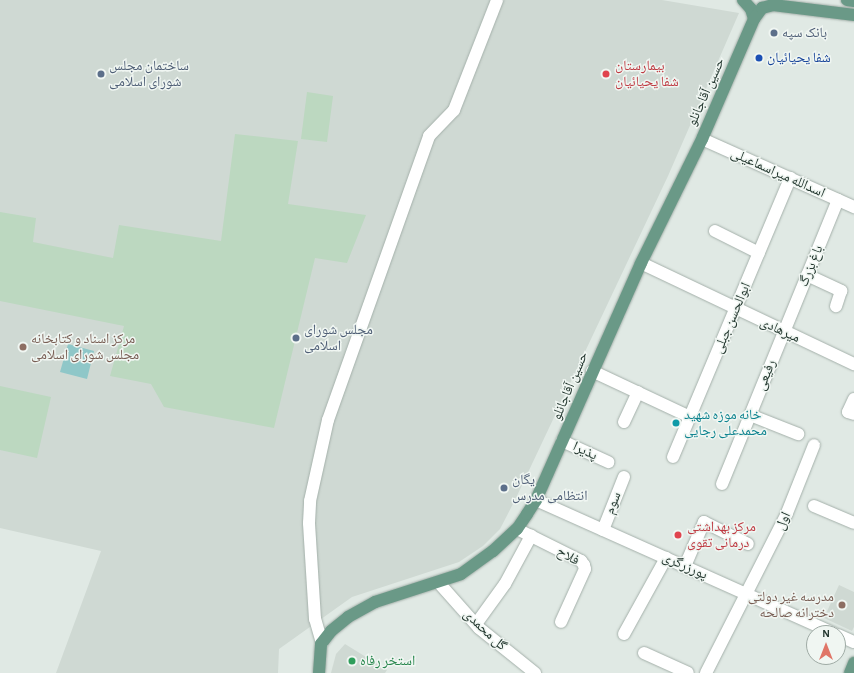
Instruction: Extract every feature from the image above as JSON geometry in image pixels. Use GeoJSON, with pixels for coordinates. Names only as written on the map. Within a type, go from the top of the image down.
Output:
{"type":"FeatureCollection","features":[{"type":"Feature","properties":{"kind":"main road"},"geometry":{"type":"LineString","coordinates":[[743,0],[751,9],[754,19]]}},
{"type":"Feature","properties":{"kind":"main road"},"geometry":{"type":"LineString","coordinates":[[847,0],[854,1]]}},
{"type":"Feature","properties":{"kind":"main road"},"geometry":{"type":"LineString","coordinates":[[754,19],[762,8],[773,5],[854,14]]}},
{"type":"Feature","properties":{"kind":"main road","name":"حسین آقاجانلو"},"geometry":{"type":"LineString","coordinates":[[322,643],[331,631],[348,617],[375,602],[439,583],[461,574],[493,551],[517,529],[536,500],[592,371],[641,263],[702,139],[754,19]]}},
{"type":"Feature","properties":{"kind":"main road"},"geometry":{"type":"LineString","coordinates":[[319,672],[322,643]]}},
{"type":"Feature","properties":{"kind":"main road"},"geometry":{"type":"LineString","coordinates":[[850,673],[854,663]]}},
{"type":"Feature","properties":{"kind":"street"},"geometry":{"type":"LineString","coordinates":[[322,643],[315,620],[309,523],[310,501],[328,420],[429,136],[454,110],[497,0]]}},
{"type":"Feature","properties":{"kind":"street","name":"اسدالله میراسماعیلی"},"geometry":{"type":"LineString","coordinates":[[702,139],[854,207]]}},
{"type":"Feature","properties":{"kind":"street","name":"ابوالحسن جبلی"},"geometry":{"type":"LineString","coordinates":[[673,457],[790,178]]}},
{"type":"Feature","properties":{"kind":"street","name":"باغ بزرگ"},"geometry":{"type":"LineString","coordinates":[[784,332],[838,200]]}},
{"type":"Feature","properties":{"kind":"street"},"geometry":{"type":"LineString","coordinates":[[715,231],[759,253]]}},
{"type":"Feature","properties":{"kind":"street","name":"میرهادی"},"geometry":{"type":"LineString","coordinates":[[641,263],[854,364]]}},
{"type":"Feature","properties":{"kind":"street"},"geometry":{"type":"LineString","coordinates":[[807,275],[841,291],[836,306]]}},
{"type":"Feature","properties":{"kind":"street","name":"رفیعی"},"geometry":{"type":"LineString","coordinates":[[722,484],[784,332]]}},
{"type":"Feature","properties":{"kind":"street"},"geometry":{"type":"LineString","coordinates":[[592,371],[690,417]]}},
{"type":"Feature","properties":{"kind":"street"},"geometry":{"type":"LineString","coordinates":[[624,422],[638,392]]}},
{"type":"Feature","properties":{"kind":"street"},"geometry":{"type":"LineString","coordinates":[[854,399],[848,412],[854,414]]}},
{"type":"Feature","properties":{"kind":"street"},"geometry":{"type":"LineString","coordinates":[[750,415],[798,434]]}},
{"type":"Feature","properties":{"kind":"street","name":"پذیرا"},"geometry":{"type":"LineString","coordinates":[[562,441],[608,462]]}},
{"type":"Feature","properties":{"kind":"street","name":"اول"},"geometry":{"type":"LineString","coordinates":[[706,673],[747,594],[786,513],[814,445]]}},
{"type":"Feature","properties":{"kind":"street","name":"سوم"},"geometry":{"type":"LineString","coordinates":[[603,530],[624,477]]}},
{"type":"Feature","properties":{"kind":"street","name":"پورزرگری"},"geometry":{"type":"LineString","coordinates":[[536,500],[816,625]]}},
{"type":"Feature","properties":{"kind":"street"},"geometry":{"type":"LineString","coordinates":[[814,506],[854,522]]}},
{"type":"Feature","properties":{"kind":"street"},"geometry":{"type":"LineString","coordinates":[[685,566],[704,522],[748,544]]}},
{"type":"Feature","properties":{"kind":"street","name":"فلاح"},"geometry":{"type":"LineString","coordinates":[[517,529],[581,561],[585,567],[561,622]]}},
{"type":"Feature","properties":{"kind":"street"},"geometry":{"type":"LineString","coordinates":[[476,624],[504,584],[531,536]]}},
{"type":"Feature","properties":{"kind":"street"},"geometry":{"type":"LineString","coordinates":[[624,634],[666,558]]}},
{"type":"Feature","properties":{"kind":"street","name":"گل محمدی"},"geometry":{"type":"LineString","coordinates":[[439,583],[476,624],[535,673]]}},
{"type":"Feature","properties":{"kind":"street"},"geometry":{"type":"LineString","coordinates":[[644,653],[688,673]]}},
{"type":"Feature","properties":{"kind":"shaded area","name":"مجلس شورای اسلامی"},"geometry":{"type":"Polygon","coordinates":[[[0,0],[662,0],[739,13],[668,176],[515,500],[500,529],[483,546],[459,562],[352,597],[279,649],[278,673],[56,673],[101,551],[0,528],[0,0]]]}},
{"type":"Feature","properties":{"kind":"shaded area","name":"مدرسه غیر دولتی دخترانه صالحه"},"geometry":{"type":"Polygon","coordinates":[[[839,585],[854,592],[854,627],[852,631],[846,628],[846,625],[839,625],[824,618],[839,585]]]}},
{"type":"Feature","properties":{"kind":"shaded area"},"geometry":{"type":"Polygon","coordinates":[[[345,644],[387,670],[385,673],[331,673],[336,654],[345,644]]]}},
{"type":"Feature","properties":{"kind":"green space"},"geometry":{"type":"Polygon","coordinates":[[[307,92],[333,96],[327,142],[301,139],[307,92]]]}},
{"type":"Feature","properties":{"kind":"green space"},"geometry":{"type":"Polygon","coordinates":[[[235,134],[298,141],[288,204],[366,215],[347,263],[315,258],[274,428],[164,407],[151,384],[110,376],[124,326],[0,301],[0,212],[36,218],[33,242],[113,258],[119,225],[221,241],[235,134]]]}},
{"type":"Feature","properties":{"kind":"green space"},"geometry":{"type":"Polygon","coordinates":[[[0,386],[51,397],[37,458],[0,450],[0,386]]]}},
{"type":"Feature","properties":{"kind":"water"},"geometry":{"type":"Polygon","coordinates":[[[68,344],[94,351],[87,379],[60,372],[68,344]]]}},
{"type":"Feature","properties":{"kind":"place","name":"بانک سپه"},"geometry":{"type":"Point","coordinates":[774,33]}},
{"type":"Feature","properties":{"kind":"place","name":"شفا یحیائیان"},"geometry":{"type":"Point","coordinates":[759,58]}},
{"type":"Feature","properties":{"kind":"place","name":"ساختمان مجلس شورای اسلامی"},"geometry":{"type":"Point","coordinates":[101,74]}},
{"type":"Feature","properties":{"kind":"place","name":"بیمارستان شفا یحیائیان"},"geometry":{"type":"Point","coordinates":[606,74]}},
{"type":"Feature","properties":{"kind":"place","name":"مجلس شورای اسلامی"},"geometry":{"type":"Point","coordinates":[296,338]}},
{"type":"Feature","properties":{"kind":"place","name":"مرکز اسناد و کتابخانه مجلس شورای اسلامی"},"geometry":{"type":"Point","coordinates":[23,347]}},
{"type":"Feature","properties":{"kind":"place","name":"خانه موزه شهید محمدعلی رجایی"},"geometry":{"type":"Point","coordinates":[676,423]}},
{"type":"Feature","properties":{"kind":"place","name":"یگان انتظامی مدرس"},"geometry":{"type":"Point","coordinates":[504,488]}},
{"type":"Feature","properties":{"kind":"place","name":"مرکز بهداشتی درمانی تقوی"},"geometry":{"type":"Point","coordinates":[678,535]}},
{"type":"Feature","properties":{"kind":"place","name":"مدرسه غیر دولتی دخترانه صالحه"},"geometry":{"type":"Point","coordinates":[842,605]}},
{"type":"Feature","properties":{"kind":"place","name":"استخر رفاه"},"geometry":{"type":"Point","coordinates":[352,661]}}]}
